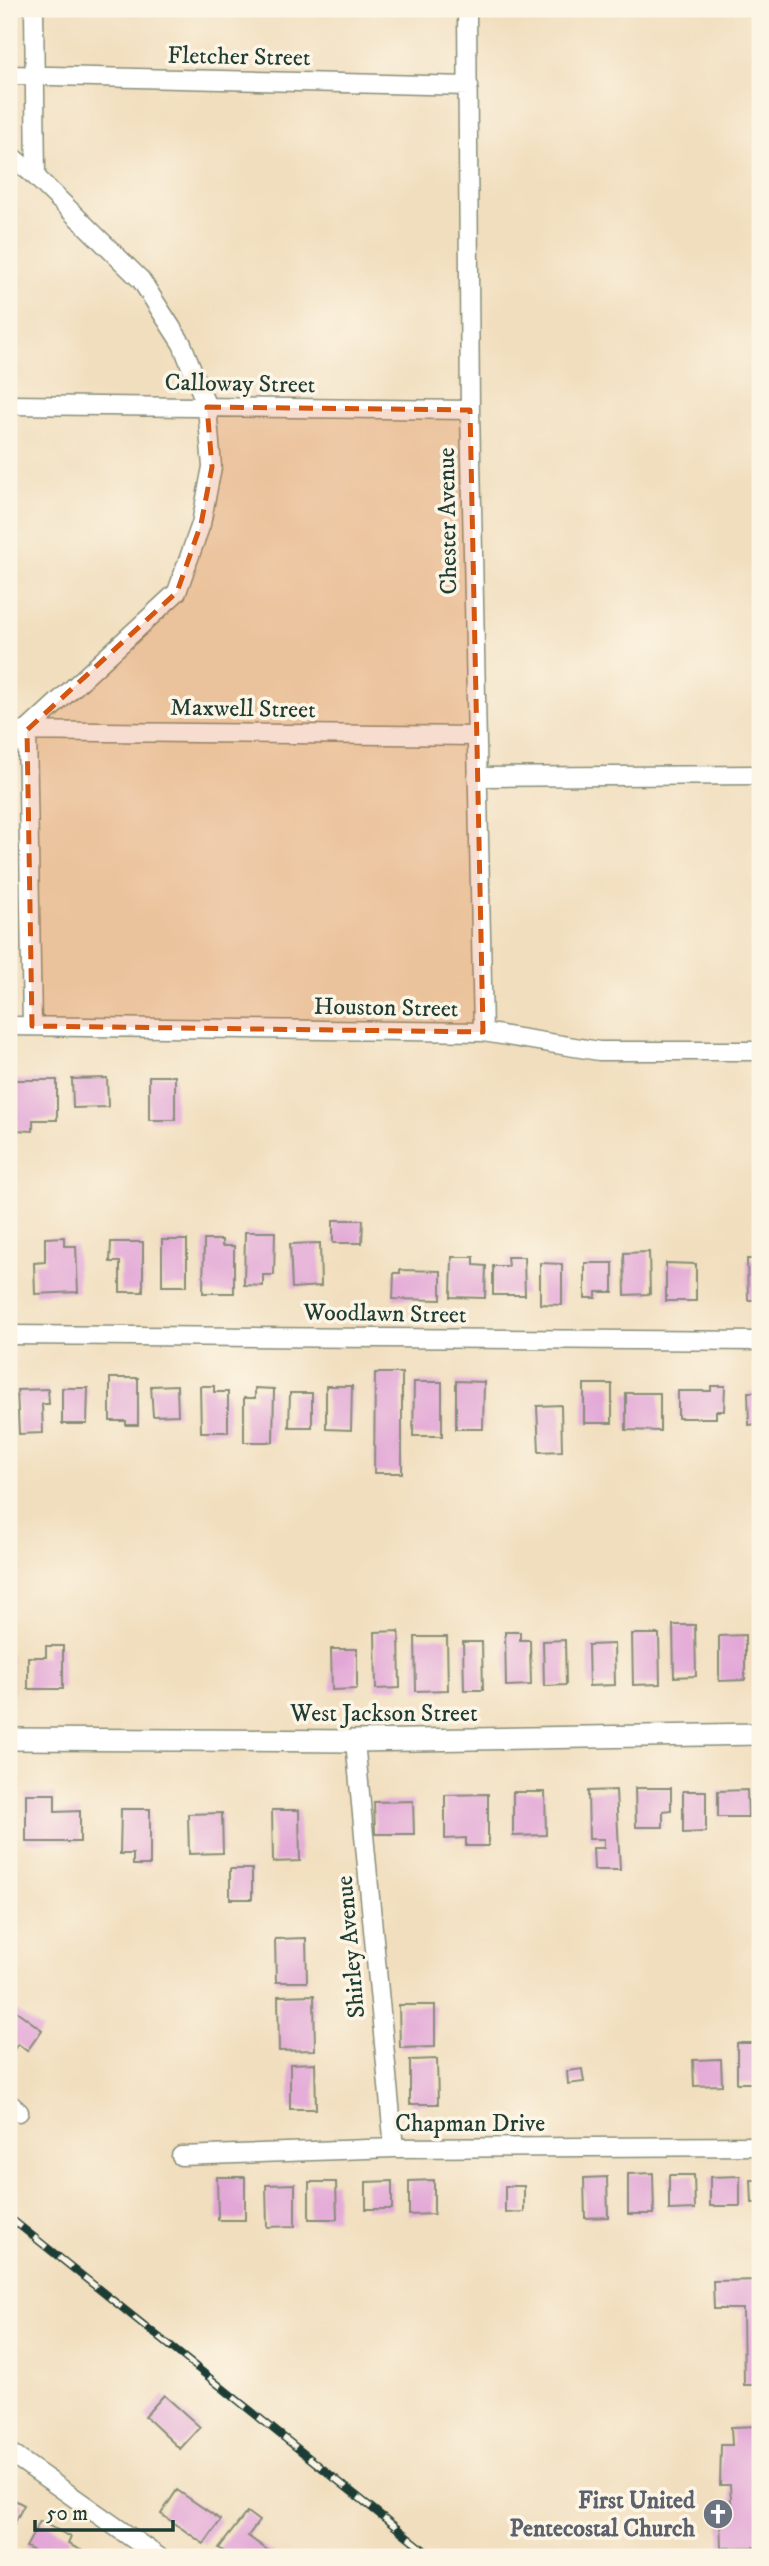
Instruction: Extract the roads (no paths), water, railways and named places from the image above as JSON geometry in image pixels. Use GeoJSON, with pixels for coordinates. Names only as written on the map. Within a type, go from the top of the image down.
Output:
{"type":"FeatureCollection","features":[{"type":"Feature","properties":{"kind":"street"},"geometry":{"type":"LineString","coordinates":[[34,9],[36,177]]}},
{"type":"Feature","properties":{"kind":"street","name":"Chester Avenue"},"geometry":{"type":"LineString","coordinates":[[467,9],[470,410],[483,1032]]}},
{"type":"Feature","properties":{"kind":"street","name":"Fletcher Street"},"geometry":{"type":"LineString","coordinates":[[9,75],[469,86]]}},
{"type":"Feature","properties":{"kind":"street"},"geometry":{"type":"LineString","coordinates":[[9,154],[141,280],[182,344],[207,407],[212,467],[201,524],[177,592],[9,747]]}},
{"type":"Feature","properties":{"kind":"street","name":"Calloway Street"},"geometry":{"type":"LineString","coordinates":[[9,405],[470,410]]}},
{"type":"Feature","properties":{"kind":"street","name":"Maxwell Street"},"geometry":{"type":"LineString","coordinates":[[9,730],[476,736]]}},
{"type":"Feature","properties":{"kind":"street"},"geometry":{"type":"LineString","coordinates":[[27,730],[32,1026]]}},
{"type":"Feature","properties":{"kind":"street"},"geometry":{"type":"LineString","coordinates":[[477,777],[760,775]]}},
{"type":"Feature","properties":{"kind":"street","name":"Houston Street"},"geometry":{"type":"LineString","coordinates":[[9,1026],[483,1032],[599,1051],[760,1051]]}},
{"type":"Feature","properties":{"kind":"street","name":"Woodlawn Street"},"geometry":{"type":"LineString","coordinates":[[9,1335],[760,1341]]}},
{"type":"Feature","properties":{"kind":"street","name":"West Jackson Street"},"geometry":{"type":"LineString","coordinates":[[9,1739],[355,1741],[760,1734]]}},
{"type":"Feature","properties":{"kind":"street","name":"Shirley Avenue"},"geometry":{"type":"LineString","coordinates":[[355,1741],[394,2148]]}},
{"type":"Feature","properties":{"kind":"street","name":"Chapman Drive"},"geometry":{"type":"LineString","coordinates":[[181,2156],[394,2148],[760,2146]]}},
{"type":"Feature","properties":{"kind":"street"},"geometry":{"type":"LineString","coordinates":[[9,2452],[159,2557]]}},
{"type":"Feature","properties":{"kind":"railway"},"geometry":{"type":"LineString","coordinates":[[9,2217],[433,2557]]}},
{"type":"Feature","properties":{"kind":"place","name":"First United Pentecostal Church"},"geometry":{"type":"Point","coordinates":[718,2514]}}]}
